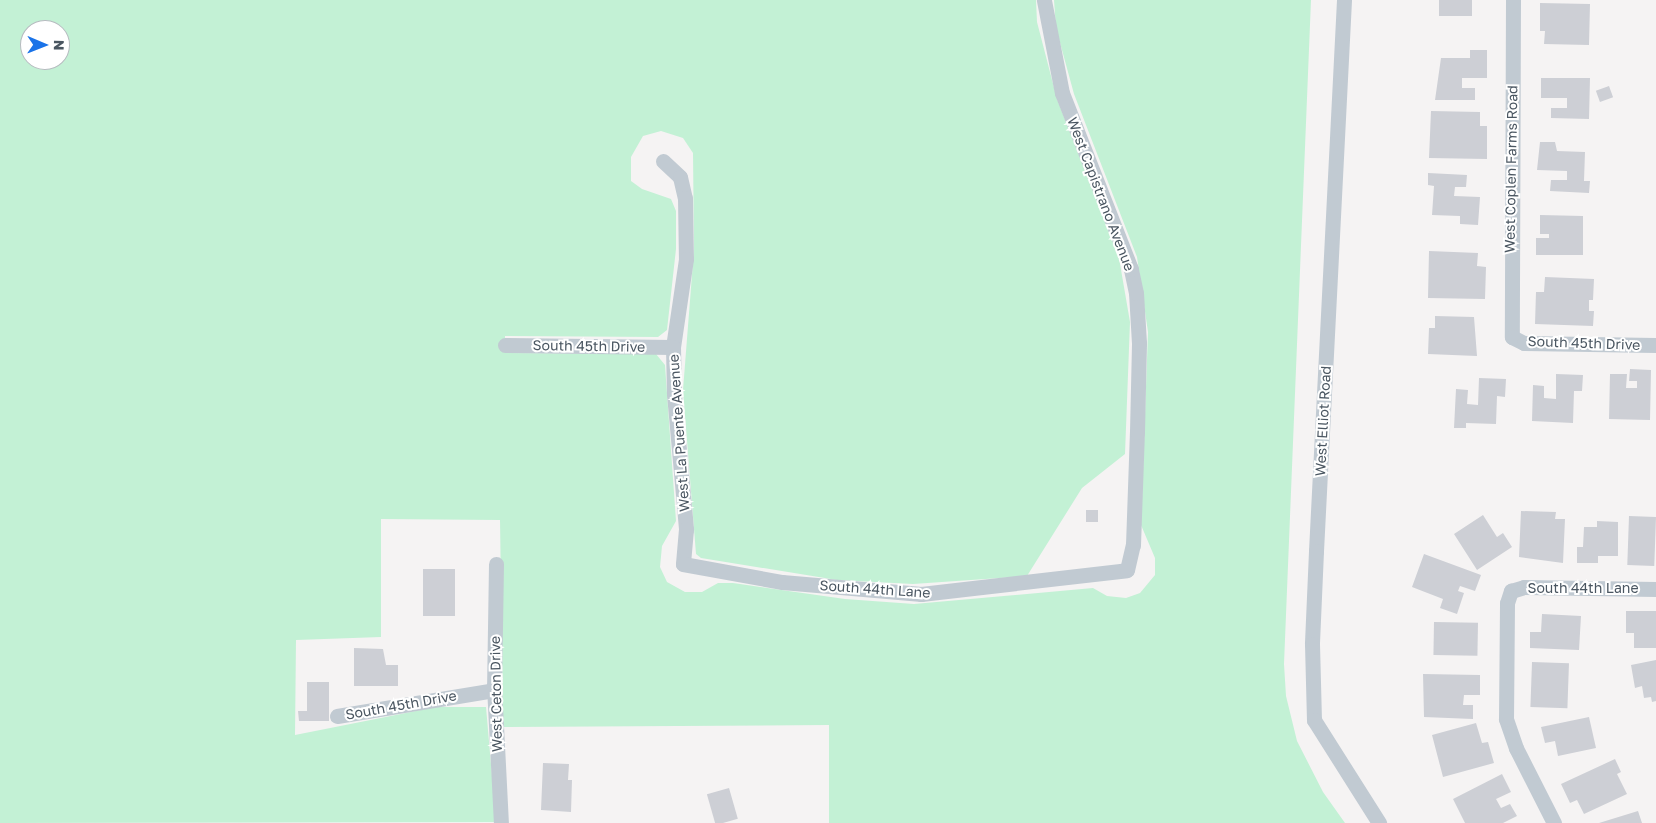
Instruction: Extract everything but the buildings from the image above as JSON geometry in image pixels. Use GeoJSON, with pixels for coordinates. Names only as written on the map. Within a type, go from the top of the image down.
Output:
{"type":"FeatureCollection","features":[{"type":"Feature","properties":{"kind":"street","name":"West Elliot Road"},"geometry":{"type":"LineString","coordinates":[[1344,0],[1312,644],[1314,720],[1379,823]]}},
{"type":"Feature","properties":{"kind":"street","name":"West Coplen Farms Road"},"geometry":{"type":"LineString","coordinates":[[1512,337],[1513,0]]}},
{"type":"Feature","properties":{"kind":"street","name":"West Capistrano Avenue"},"geometry":{"type":"LineString","coordinates":[[1044,5],[1062,93],[1131,269],[1139,343],[1133,544],[1127,570]]}},
{"type":"Feature","properties":{"kind":"street","name":"West La Puente Avenue"},"geometry":{"type":"LineString","coordinates":[[663,161],[680,177],[685,198],[686,259],[673,347],[674,394],[686,529],[683,564]]}},
{"type":"Feature","properties":{"kind":"street","name":"South 45th Drive"},"geometry":{"type":"LineString","coordinates":[[1512,337],[1524,343],[1656,344]]}},
{"type":"Feature","properties":{"kind":"street","name":"South 45th Drive"},"geometry":{"type":"LineString","coordinates":[[505,344],[673,347]]}},
{"type":"Feature","properties":{"kind":"street","name":"West Ceton Drive"},"geometry":{"type":"LineString","coordinates":[[496,564],[494,690],[501,823]]}},
{"type":"Feature","properties":{"kind":"street","name":"South 44th Lane"},"geometry":{"type":"LineString","coordinates":[[683,564],[782,582],[865,591],[922,594],[1029,584],[1127,570]]}},
{"type":"Feature","properties":{"kind":"street","name":"South 44th Lane"},"geometry":{"type":"LineString","coordinates":[[1554,823],[1516,748],[1506,720],[1507,603],[1511,591],[1524,587],[1656,589]]}},
{"type":"Feature","properties":{"kind":"street","name":"South 45th Drive"},"geometry":{"type":"LineString","coordinates":[[337,716],[494,690]]}},
{"type":"Feature","properties":{"kind":"green space"},"geometry":{"type":"Polygon","coordinates":[[[0,0],[1036,0],[1037,22],[1057,99],[1119,258],[1130,322],[1125,454],[1082,488],[1027,576],[913,584],[837,580],[701,558],[696,554],[683,390],[694,249],[693,153],[683,138],[661,131],[643,136],[631,157],[631,181],[642,189],[671,199],[676,211],[676,249],[667,330],[658,337],[505,336],[505,353],[656,354],[665,365],[676,521],[662,546],[660,567],[667,582],[685,592],[702,592],[718,583],[733,583],[845,599],[914,604],[1093,588],[1107,596],[1126,598],[1140,593],[1155,575],[1155,558],[1141,525],[1148,332],[1137,257],[1074,94],[1056,28],[1054,0],[1311,0],[1284,664],[1286,696],[1297,741],[1323,792],[1345,823],[829,823],[829,725],[503,727],[500,520],[381,519],[381,637],[296,640],[295,735],[436,707],[486,707],[496,822],[0,823],[0,0]]]}}]}
